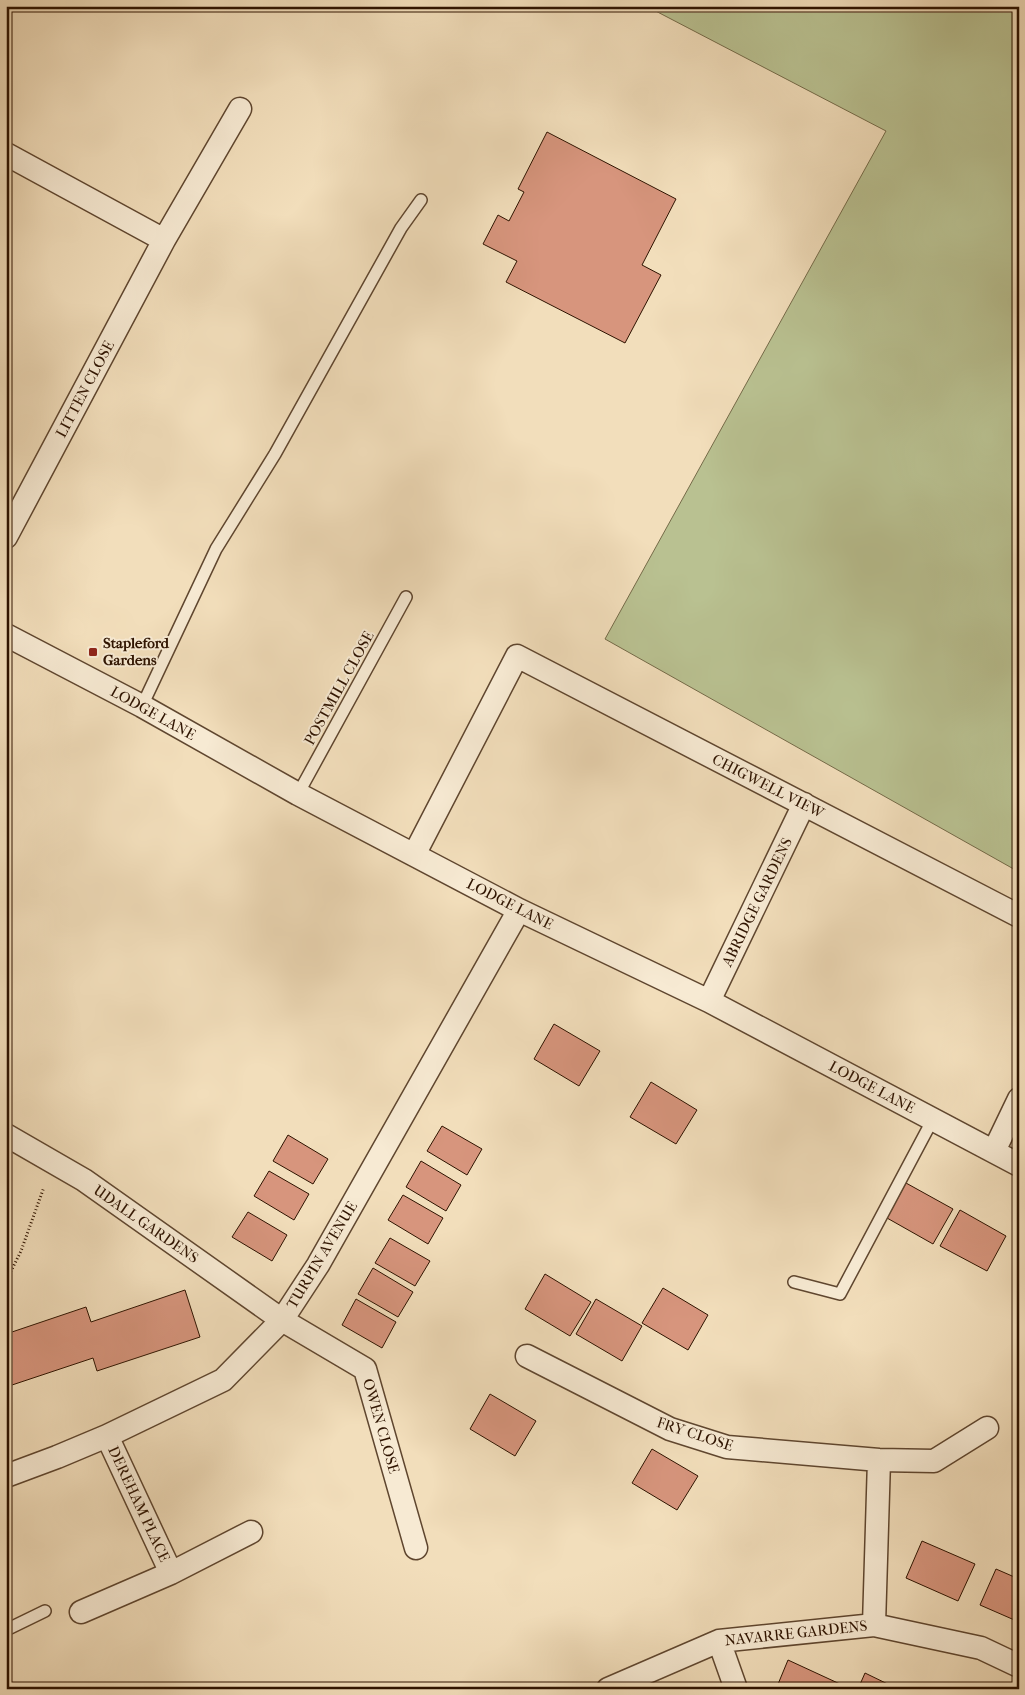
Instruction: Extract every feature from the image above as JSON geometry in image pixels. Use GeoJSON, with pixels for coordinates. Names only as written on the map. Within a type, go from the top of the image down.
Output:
{"type":"FeatureCollection","features":[{"type":"Feature","properties":{"kind":"street","name":"LITTEN CLOSE"},"geometry":{"type":"LineString","coordinates":[[6,537],[164,240],[240,109]]}},
{"type":"Feature","properties":{"kind":"street"},"geometry":{"type":"LineString","coordinates":[[6,154],[164,240]]}},
{"type":"Feature","properties":{"kind":"street","name":"LODGE LANE"},"geometry":{"type":"LineString","coordinates":[[6,635],[142,706],[298,794],[519,910],[709,1001],[1019,1164]]}},
{"type":"Feature","properties":{"kind":"street","name":"CHIGWELL VIEW"},"geometry":{"type":"LineString","coordinates":[[414,855],[517,656],[1019,916]]}},
{"type":"Feature","properties":{"kind":"street","name":"ABRIDGE GARDENS"},"geometry":{"type":"LineString","coordinates":[[709,1001],[804,804]]}},
{"type":"Feature","properties":{"kind":"street","name":"TURPIN AVENUE"},"geometry":{"type":"LineString","coordinates":[[6,1476],[107,1436],[223,1380],[282,1320],[318,1265],[519,910]]}},
{"type":"Feature","properties":{"kind":"street"},"geometry":{"type":"LineString","coordinates":[[994,1151],[1019,1099]]}},
{"type":"Feature","properties":{"kind":"street","name":"UDALL GARDENS"},"geometry":{"type":"LineString","coordinates":[[6,1135],[84,1180],[282,1320]]}},
{"type":"Feature","properties":{"kind":"street","name":"OWEN CLOSE"},"geometry":{"type":"LineString","coordinates":[[282,1320],[365,1369],[416,1548]]}},
{"type":"Feature","properties":{"kind":"street","name":"FRY CLOSE"},"geometry":{"type":"LineString","coordinates":[[527,1356],[670,1429],[727,1448],[879,1460],[934,1462],[987,1428]]}},
{"type":"Feature","properties":{"kind":"street","name":"DEREHAM PLACE"},"geometry":{"type":"LineString","coordinates":[[107,1436],[171,1573]]}},
{"type":"Feature","properties":{"kind":"street"},"geometry":{"type":"LineString","coordinates":[[874,1625],[879,1460]]}},
{"type":"Feature","properties":{"kind":"street","name":"DEREHAM PLACE"},"geometry":{"type":"LineString","coordinates":[[81,1612],[171,1573],[252,1532]]}},
{"type":"Feature","properties":{"kind":"street","name":"NAVARRE GARDENS"},"geometry":{"type":"LineString","coordinates":[[608,1689],[719,1641],[874,1625],[981,1648],[1019,1666]]}},
{"type":"Feature","properties":{"kind":"street"},"geometry":{"type":"LineString","coordinates":[[719,1641],[736,1689]]}},
{"type":"Feature","properties":{"kind":"lane"},"geometry":{"type":"LineString","coordinates":[[142,706],[216,549],[275,454],[401,228],[421,200]]}},
{"type":"Feature","properties":{"kind":"lane","name":"POSTMILL CLOSE"},"geometry":{"type":"LineString","coordinates":[[298,794],[406,596]]}},
{"type":"Feature","properties":{"kind":"lane"},"geometry":{"type":"LineString","coordinates":[[794,1282],[840,1294],[932,1119]]}},
{"type":"Feature","properties":{"kind":"lane"},"geometry":{"type":"LineString","coordinates":[[6,1630],[45,1611]]}},
{"type":"Feature","properties":{"kind":"path"},"geometry":{"type":"LineString","coordinates":[[6,1281],[21,1251],[53,1162]]}},
{"type":"Feature","properties":{"kind":"green space"},"geometry":{"type":"Polygon","coordinates":[[[646,6],[1019,6],[1019,872],[605,639],[886,131],[646,6]]]}},
{"type":"Feature","properties":{"kind":"building"},"geometry":{"type":"Polygon","coordinates":[[[547,132],[676,199],[642,265],[661,275],[625,343],[506,282],[517,261],[483,244],[498,215],[509,221],[524,192],[518,189],[547,132]]]}},
{"type":"Feature","properties":{"kind":"building"},"geometry":{"type":"Polygon","coordinates":[[[554,1024],[600,1051],[579,1086],[534,1059],[554,1024]]]}},
{"type":"Feature","properties":{"kind":"building"},"geometry":{"type":"Polygon","coordinates":[[[651,1082],[697,1110],[676,1144],[630,1117],[651,1082]]]}},
{"type":"Feature","properties":{"kind":"building"},"geometry":{"type":"Polygon","coordinates":[[[442,1126],[482,1149],[467,1175],[427,1151],[442,1126]]]}},
{"type":"Feature","properties":{"kind":"building"},"geometry":{"type":"Polygon","coordinates":[[[288,1135],[328,1159],[313,1184],[273,1161],[288,1135]]]}},
{"type":"Feature","properties":{"kind":"building"},"geometry":{"type":"Polygon","coordinates":[[[421,1161],[461,1185],[446,1211],[406,1187],[421,1161]]]}},
{"type":"Feature","properties":{"kind":"building"},"geometry":{"type":"Polygon","coordinates":[[[269,1171],[309,1194],[294,1220],[254,1196],[269,1171]]]}},
{"type":"Feature","properties":{"kind":"building"},"geometry":{"type":"Polygon","coordinates":[[[906,1183],[953,1209],[933,1244],[887,1218],[906,1183]]]}},
{"type":"Feature","properties":{"kind":"building"},"geometry":{"type":"Polygon","coordinates":[[[403,1195],[443,1218],[428,1244],[388,1220],[403,1195]]]}},
{"type":"Feature","properties":{"kind":"building"},"geometry":{"type":"Polygon","coordinates":[[[960,1210],[1006,1236],[987,1271],[940,1246],[960,1210]]]}},
{"type":"Feature","properties":{"kind":"building"},"geometry":{"type":"Polygon","coordinates":[[[248,1212],[287,1235],[272,1261],[232,1237],[248,1212]]]}},
{"type":"Feature","properties":{"kind":"building"},"geometry":{"type":"Polygon","coordinates":[[[390,1238],[430,1261],[415,1286],[375,1263],[390,1238]]]}},
{"type":"Feature","properties":{"kind":"building"},"geometry":{"type":"Polygon","coordinates":[[[373,1268],[413,1292],[398,1317],[358,1294],[373,1268]]]}},
{"type":"Feature","properties":{"kind":"building"},"geometry":{"type":"Polygon","coordinates":[[[545,1274],[591,1302],[570,1336],[525,1309],[545,1274]]]}},
{"type":"Feature","properties":{"kind":"building"},"geometry":{"type":"Polygon","coordinates":[[[663,1288],[708,1315],[688,1350],[642,1323],[663,1288]]]}},
{"type":"Feature","properties":{"kind":"building"},"geometry":{"type":"Polygon","coordinates":[[[185,1290],[200,1337],[97,1371],[93,1358],[6,1387],[6,1334],[86,1307],[91,1322],[185,1290]]]}},
{"type":"Feature","properties":{"kind":"building"},"geometry":{"type":"Polygon","coordinates":[[[356,1299],[396,1322],[382,1348],[342,1325],[356,1299]]]}},
{"type":"Feature","properties":{"kind":"building"},"geometry":{"type":"Polygon","coordinates":[[[596,1299],[642,1326],[622,1361],[576,1334],[596,1299]]]}},
{"type":"Feature","properties":{"kind":"building"},"geometry":{"type":"Polygon","coordinates":[[[490,1394],[536,1421],[515,1456],[470,1429],[490,1394]]]}},
{"type":"Feature","properties":{"kind":"building"},"geometry":{"type":"Polygon","coordinates":[[[652,1449],[698,1476],[677,1510],[632,1483],[652,1449]]]}},
{"type":"Feature","properties":{"kind":"building"},"geometry":{"type":"Polygon","coordinates":[[[922,1541],[975,1564],[958,1601],[906,1578],[922,1541]]]}},
{"type":"Feature","properties":{"kind":"building"},"geometry":{"type":"Polygon","coordinates":[[[996,1569],[1019,1579],[1019,1622],[980,1605],[996,1569]]]}},
{"type":"Feature","properties":{"kind":"building"},"geometry":{"type":"Polygon","coordinates":[[[788,1660],[840,1684],[838,1689],[776,1689],[788,1660]]]}},
{"type":"Feature","properties":{"kind":"building"},"geometry":{"type":"Polygon","coordinates":[[[865,1673],[898,1689],[858,1689],[865,1673]]]}},
{"type":"Feature","properties":{"kind":"place","name":"Stapleford Gardens"},"geometry":{"type":"Point","coordinates":[93,652]}}]}
